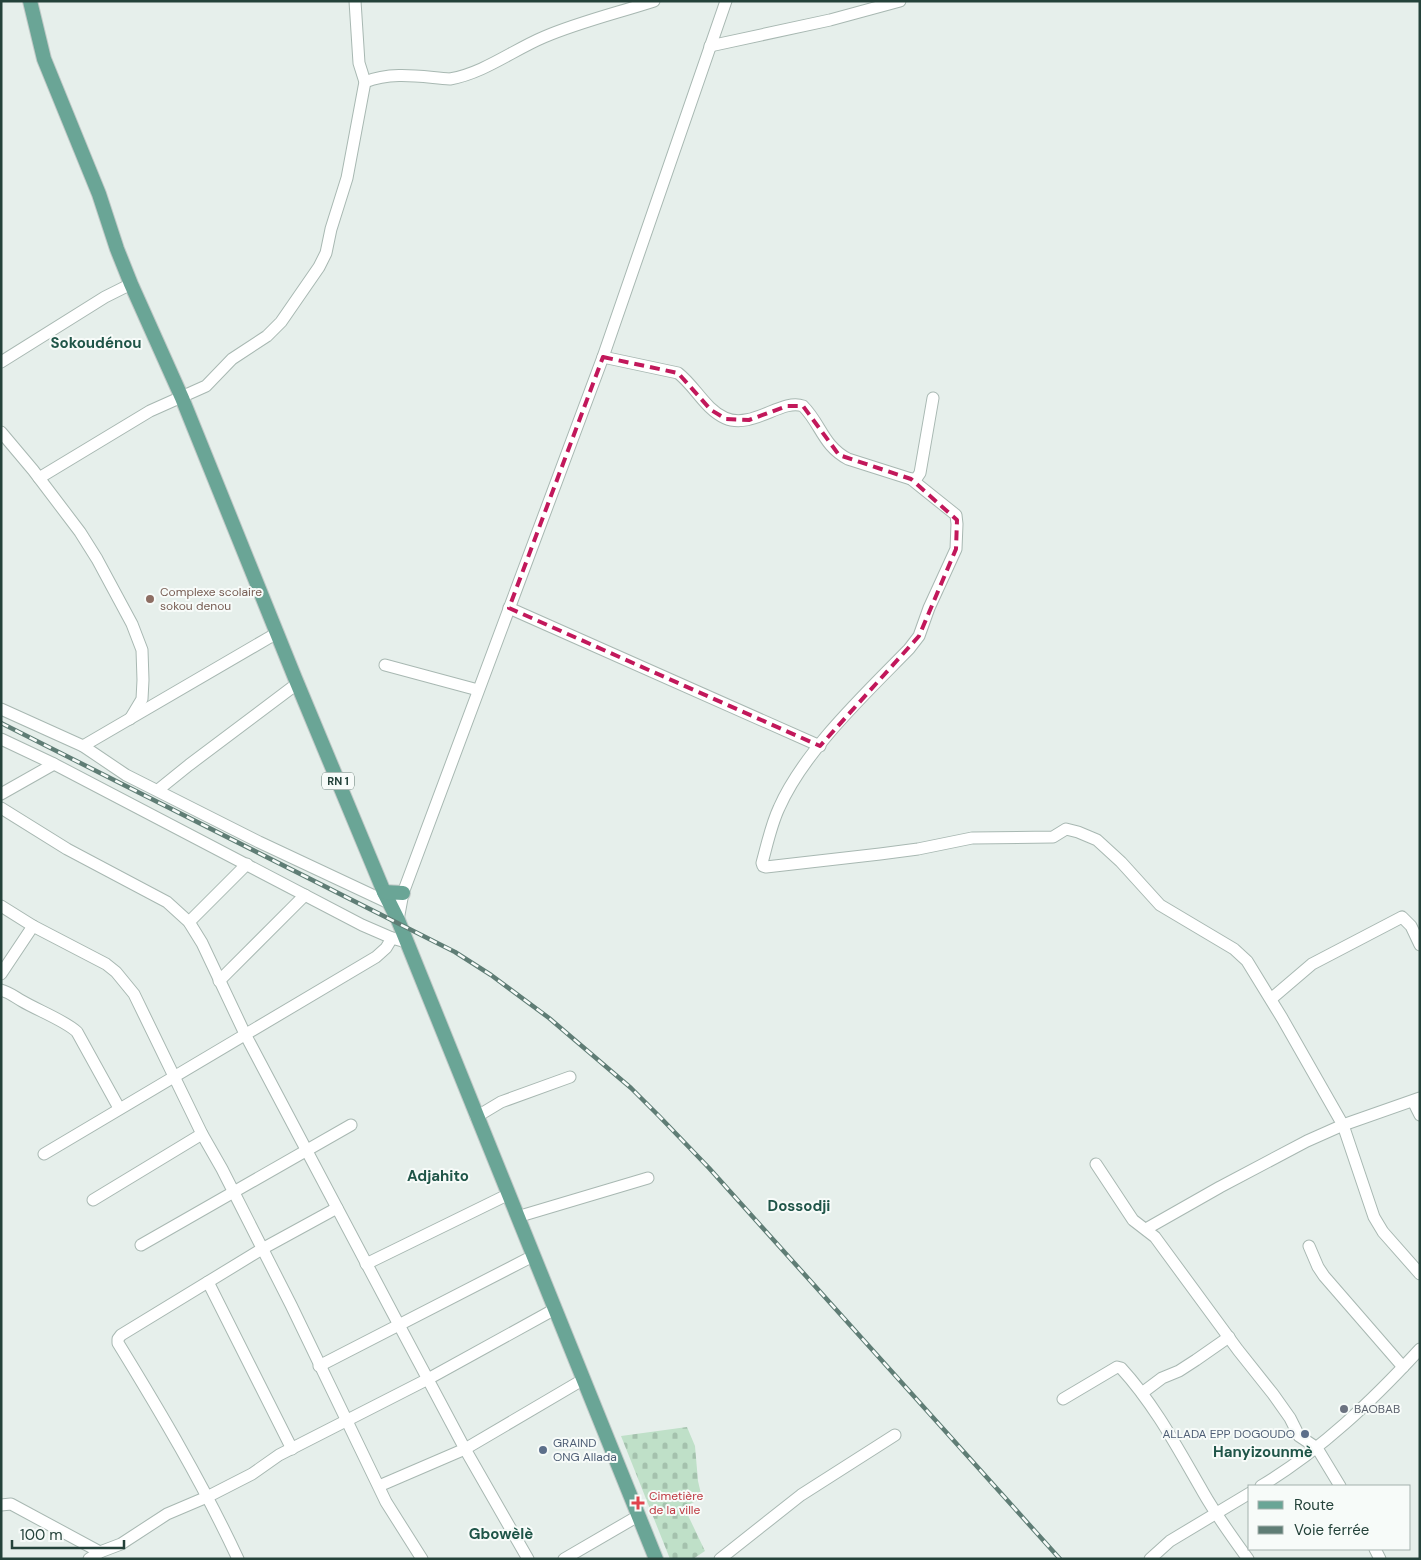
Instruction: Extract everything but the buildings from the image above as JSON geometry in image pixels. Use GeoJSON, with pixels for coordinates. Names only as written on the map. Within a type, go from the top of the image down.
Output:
{"type":"FeatureCollection","features":[{"type":"Feature","properties":{"kind":"main road","name":"RN 1"},"geometry":{"type":"LineString","coordinates":[[30,1],[44,59],[99,194],[131,284],[182,398],[386,897],[398,920],[399,940],[476,1117],[656,1559]]}},
{"type":"Feature","properties":{"kind":"main road"},"geometry":{"type":"LineString","coordinates":[[386,897],[403,893]]}},
{"type":"Feature","properties":{"kind":"street"},"geometry":{"type":"LineString","coordinates":[[39,478],[150,411],[206,386],[232,359],[255,345],[274,330],[323,261],[347,178],[358,126],[364,82],[359,63],[355,1]]}},
{"type":"Feature","properties":{"kind":"street"},"geometry":{"type":"LineString","coordinates":[[364,82],[385,76],[398,75],[450,80],[480,70],[545,37],[654,1]]}},
{"type":"Feature","properties":{"kind":"street"},"geometry":{"type":"LineString","coordinates":[[398,920],[403,893],[602,357],[726,1]]}},
{"type":"Feature","properties":{"kind":"street"},"geometry":{"type":"LineString","coordinates":[[710,46],[830,20],[900,1]]}},
{"type":"Feature","properties":{"kind":"street"},"geometry":{"type":"LineString","coordinates":[[1,362],[105,297],[131,284]]}},
{"type":"Feature","properties":{"kind":"street"},"geometry":{"type":"LineString","coordinates":[[602,357],[678,373],[687,380],[711,410],[726,419],[749,420],[787,406],[798,404],[803,406],[826,442],[839,455],[911,480],[956,515],[956,549],[932,601],[919,636],[909,650],[876,682],[837,725],[803,766],[778,808],[762,863],[764,866],[796,865],[918,849],[972,838],[1053,837],[1066,829],[1097,840],[1122,862],[1160,904],[1234,949],[1247,961],[1271,999],[1343,1125],[1374,1217],[1383,1232],[1420,1274]]}},
{"type":"Feature","properties":{"kind":"street"},"geometry":{"type":"LineString","coordinates":[[911,480],[916,479],[920,473],[933,398]]}},
{"type":"Feature","properties":{"kind":"street"},"geometry":{"type":"LineString","coordinates":[[1,432],[80,532],[97,559],[137,635],[142,650],[144,680],[142,699],[130,719]]}},
{"type":"Feature","properties":{"kind":"street"},"geometry":{"type":"LineString","coordinates":[[509,608],[820,746]]}},
{"type":"Feature","properties":{"kind":"street"},"geometry":{"type":"LineString","coordinates":[[83,746],[278,633]]}},
{"type":"Feature","properties":{"kind":"street"},"geometry":{"type":"LineString","coordinates":[[385,665],[478,690]]}},
{"type":"Feature","properties":{"kind":"street"},"geometry":{"type":"LineString","coordinates":[[158,790],[189,764],[298,683]]}},
{"type":"Feature","properties":{"kind":"street"},"geometry":{"type":"LineString","coordinates":[[1,709],[83,746],[126,775],[259,842],[386,897]]}},
{"type":"Feature","properties":{"kind":"street"},"geometry":{"type":"LineString","coordinates":[[1,739],[54,764],[362,925],[399,940]]}},
{"type":"Feature","properties":{"kind":"street"},"geometry":{"type":"LineString","coordinates":[[1,794],[54,764]]}},
{"type":"Feature","properties":{"kind":"street"},"geometry":{"type":"LineString","coordinates":[[1,808],[67,849],[167,902],[189,922],[202,943],[245,1034],[336,1208],[465,1449],[528,1559]]}},
{"type":"Feature","properties":{"kind":"street"},"geometry":{"type":"LineString","coordinates":[[189,922],[247,864]]}},
{"type":"Feature","properties":{"kind":"street"},"geometry":{"type":"LineString","coordinates":[[219,981],[306,895]]}},
{"type":"Feature","properties":{"kind":"street"},"geometry":{"type":"LineString","coordinates":[[1,906],[33,926],[106,964],[116,972],[134,994],[202,1134],[348,1420],[379,1486],[422,1559]]}},
{"type":"Feature","properties":{"kind":"street"},"geometry":{"type":"LineString","coordinates":[[1271,999],[1312,964],[1402,918],[1411,926],[1420,945]]}},
{"type":"Feature","properties":{"kind":"street"},"geometry":{"type":"LineString","coordinates":[[1,974],[33,926]]}},
{"type":"Feature","properties":{"kind":"street"},"geometry":{"type":"LineString","coordinates":[[44,1154],[376,957],[399,940]]}},
{"type":"Feature","properties":{"kind":"street"},"geometry":{"type":"LineString","coordinates":[[1,990],[8,992],[77,1032],[119,1108]]}},
{"type":"Feature","properties":{"kind":"street"},"geometry":{"type":"LineString","coordinates":[[476,1117],[501,1102],[570,1077]]}},
{"type":"Feature","properties":{"kind":"street"},"geometry":{"type":"LineString","coordinates":[[1146,1229],[1307,1141],[1343,1125],[1416,1100],[1420,1115]]}},
{"type":"Feature","properties":{"kind":"street"},"geometry":{"type":"LineString","coordinates":[[141,1245],[351,1125]]}},
{"type":"Feature","properties":{"kind":"street"},"geometry":{"type":"LineString","coordinates":[[93,1200],[202,1134]]}},
{"type":"Feature","properties":{"kind":"street"},"geometry":{"type":"LineString","coordinates":[[1096,1164],[1133,1220],[1155,1237],[1278,1402],[1300,1436],[1317,1448],[1339,1485]]}},
{"type":"Feature","properties":{"kind":"street"},"geometry":{"type":"LineString","coordinates":[[517,1217],[648,1178]]}},
{"type":"Feature","properties":{"kind":"street"},"geometry":{"type":"LineString","coordinates":[[366,1264],[507,1195]]}},
{"type":"Feature","properties":{"kind":"street"},"geometry":{"type":"LineString","coordinates":[[238,1559],[207,1497],[118,1339],[121,1335],[262,1249],[336,1208]]}},
{"type":"Feature","properties":{"kind":"street"},"geometry":{"type":"LineString","coordinates":[[1309,1246],[1324,1276],[1403,1367]]}},
{"type":"Feature","properties":{"kind":"street"},"geometry":{"type":"LineString","coordinates":[[319,1366],[533,1256]]}},
{"type":"Feature","properties":{"kind":"street"},"geometry":{"type":"LineString","coordinates":[[208,1282],[292,1449]]}},
{"type":"Feature","properties":{"kind":"street"},"geometry":{"type":"LineString","coordinates":[[89,1559],[100,1552],[121,1544],[179,1508],[207,1497],[252,1474],[292,1449],[428,1379],[555,1309]]}},
{"type":"Feature","properties":{"kind":"street"},"geometry":{"type":"LineString","coordinates":[[1142,1393],[1162,1378],[1179,1371],[1229,1337]]}},
{"type":"Feature","properties":{"kind":"street"},"geometry":{"type":"LineString","coordinates":[[1262,1485],[1317,1448],[1359,1412],[1420,1349]]}},
{"type":"Feature","properties":{"kind":"street"},"geometry":{"type":"LineString","coordinates":[[1063,1399],[1116,1367],[1121,1368],[1142,1393],[1174,1442],[1216,1513],[1248,1559]]}},
{"type":"Feature","properties":{"kind":"street"},"geometry":{"type":"LineString","coordinates":[[379,1486],[465,1449],[584,1379]]}},
{"type":"Feature","properties":{"kind":"street"},"geometry":{"type":"LineString","coordinates":[[720,1559],[801,1495],[895,1434]]}},
{"type":"Feature","properties":{"kind":"street"},"geometry":{"type":"LineString","coordinates":[[1150,1559],[1170,1541],[1248,1494]]}},
{"type":"Feature","properties":{"kind":"street"},"geometry":{"type":"LineString","coordinates":[[2,1505],[10,1504],[100,1552]]}},
{"type":"Feature","properties":{"kind":"street"},"geometry":{"type":"LineString","coordinates":[[564,1559],[638,1516]]}},
{"type":"Feature","properties":{"kind":"highlighted area"},"geometry":{"type":"Polygon","coordinates":[[[603,357],[678,373],[711,410],[726,419],[749,420],[787,406],[803,406],[839,455],[911,479],[957,520],[956,549],[919,636],[820,746],[509,608],[603,357]]]}},
{"type":"Feature","properties":{"kind":"green space"},"geometry":{"type":"Polygon","coordinates":[[[687,1427],[695,1446],[698,1481],[702,1498],[684,1507],[705,1551],[693,1559],[670,1559],[621,1436],[687,1427]]]}},
{"type":"Feature","properties":{"kind":"railway"},"geometry":{"type":"LineString","coordinates":[[1,723],[455,952],[491,975],[549,1018],[631,1088],[709,1168],[1060,1559]]}},
{"type":"Feature","properties":{"kind":"place","name":"Complexe scolaire sokou denou"},"geometry":{"type":"Point","coordinates":[150,599]}},
{"type":"Feature","properties":{"kind":"place","name":"BAOBAB"},"geometry":{"type":"Point","coordinates":[1344,1409]}},
{"type":"Feature","properties":{"kind":"place","name":"ALLADA EPP DOGOUDO"},"geometry":{"type":"Point","coordinates":[1305,1434]}},
{"type":"Feature","properties":{"kind":"place","name":"GRAIND ONG Allada"},"geometry":{"type":"Point","coordinates":[543,1450]}},
{"type":"Feature","properties":{"kind":"place","name":"Cimetière de la ville"},"geometry":{"type":"Point","coordinates":[638,1503]}},
{"type":"Feature","properties":{"kind":"district","name":"Sokoudénou"},"geometry":{"type":"Point","coordinates":[96,343]}},
{"type":"Feature","properties":{"kind":"district","name":"Adjahito"},"geometry":{"type":"Point","coordinates":[438,1176]}},
{"type":"Feature","properties":{"kind":"district","name":"Dossodji"},"geometry":{"type":"Point","coordinates":[799,1206]}},
{"type":"Feature","properties":{"kind":"district","name":"Hanyizounmè"},"geometry":{"type":"Point","coordinates":[1263,1452]}},
{"type":"Feature","properties":{"kind":"district","name":"Gbowèlè"},"geometry":{"type":"Point","coordinates":[501,1534]}}]}
